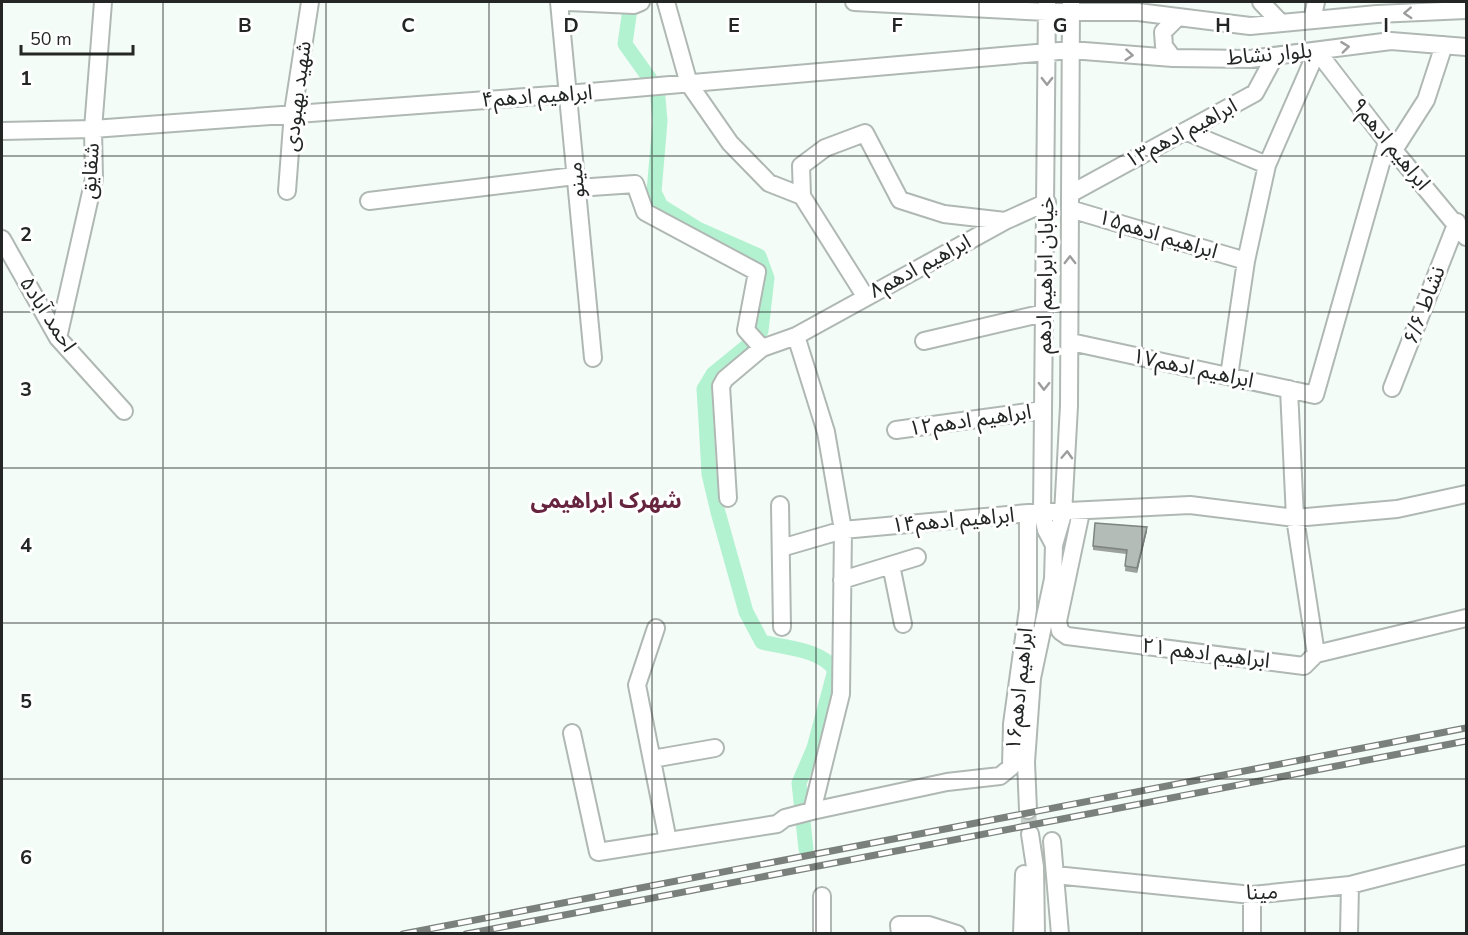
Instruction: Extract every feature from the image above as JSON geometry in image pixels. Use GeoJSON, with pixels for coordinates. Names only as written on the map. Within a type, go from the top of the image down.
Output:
{"type":"FeatureCollection","features":[{"type":"Feature","properties":{"kind":"street","name":"شقایق"},"geometry":{"type":"LineString","coordinates":[[58,338],[94,179],[93,129],[103,2]]}},
{"type":"Feature","properties":{"kind":"street","name":"شهید بهبودی"},"geometry":{"type":"LineString","coordinates":[[287,191],[293,112],[309,2]]}},
{"type":"Feature","properties":{"kind":"street","name":"مینو"},"geometry":{"type":"LineString","coordinates":[[559,2],[593,358]]}},
{"type":"Feature","properties":{"kind":"street"},"geometry":{"type":"LineString","coordinates":[[568,2],[634,5],[641,2]]}},
{"type":"Feature","properties":{"kind":"street"},"geometry":{"type":"LineString","coordinates":[[666,2],[689,84],[730,142],[769,183],[802,196]]}},
{"type":"Feature","properties":{"kind":"street","name":"بلوار نشاط"},"geometry":{"type":"LineString","coordinates":[[854,2],[1071,7],[1138,12],[1250,26],[1444,6],[1467,10]]}},
{"type":"Feature","properties":{"kind":"street"},"geometry":{"type":"LineString","coordinates":[[1261,2],[1281,23]]}},
{"type":"Feature","properties":{"kind":"street"},"geometry":{"type":"LineString","coordinates":[[1312,20],[1316,2]]}},
{"type":"Feature","properties":{"kind":"street","name":"خیابان ابراهیم ادهم"},"geometry":{"type":"LineString","coordinates":[[1047,7],[1047,202],[1043,410],[1035,513],[1054,545]]}},
{"type":"Feature","properties":{"kind":"street","name":"خیابان ابراهیم ادهم"},"geometry":{"type":"LineString","coordinates":[[1028,810],[1026,762],[1032,678],[1053,579],[1054,545],[1064,513],[1071,342],[1071,7]]}},
{"type":"Feature","properties":{"kind":"street"},"geometry":{"type":"LineString","coordinates":[[1173,58],[1164,46],[1163,32],[1178,17]]}},
{"type":"Feature","properties":{"kind":"street","name":"بلوار نشاط"},"geometry":{"type":"LineString","coordinates":[[1071,50],[1173,58],[1250,59],[1391,41],[1467,47]]}},
{"type":"Feature","properties":{"kind":"street"},"geometry":{"type":"LineString","coordinates":[[1390,146],[1426,100],[1444,45]]}},
{"type":"Feature","properties":{"kind":"street","name":"ابراهیم ادهم۴"},"geometry":{"type":"LineString","coordinates":[[2,131],[93,129],[293,112],[567,94],[1071,50]]}},
{"type":"Feature","properties":{"kind":"street"},"geometry":{"type":"LineString","coordinates":[[1229,376],[1246,261],[1268,165],[1317,51]]}},
{"type":"Feature","properties":{"kind":"street","name":"ابراهیم ادهم۹"},"geometry":{"type":"LineString","coordinates":[[1317,51],[1390,146],[1457,222],[1467,237]]}},
{"type":"Feature","properties":{"kind":"street","name":"ابراهیم ادهم۱۳"},"geometry":{"type":"LineString","coordinates":[[1070,202],[1185,131],[1255,93],[1275,56]]}},
{"type":"Feature","properties":{"kind":"street"},"geometry":{"type":"LineString","coordinates":[[1185,131],[1268,165]]}},
{"type":"Feature","properties":{"kind":"street"},"geometry":{"type":"LineString","coordinates":[[865,296],[802,196],[801,166],[825,148],[865,133],[900,200],[944,214],[1005,221]]}},
{"type":"Feature","properties":{"kind":"street","name":"ابراهیم ادهم۱۷"},"geometry":{"type":"LineString","coordinates":[[1071,342],[1315,395],[1390,146]]}},
{"type":"Feature","properties":{"kind":"street"},"geometry":{"type":"LineString","coordinates":[[369,201],[576,182],[635,184],[645,212],[757,272],[746,330],[762,348],[725,379],[722,386],[728,498]]}},
{"type":"Feature","properties":{"kind":"street","name":"ابراهیم ادهم۸"},"geometry":{"type":"LineString","coordinates":[[762,348],[796,336],[1005,221],[1047,202]]}},
{"type":"Feature","properties":{"kind":"street","name":"ابراهیم ادهم۱۵"},"geometry":{"type":"LineString","coordinates":[[1070,202],[1246,261]]}},
{"type":"Feature","properties":{"kind":"street","name":"نشاط ۶/۶"},"geometry":{"type":"LineString","coordinates":[[1392,388],[1457,222]]}},
{"type":"Feature","properties":{"kind":"street","name":"احمد آباد۵"},"geometry":{"type":"LineString","coordinates":[[2,239],[58,338],[124,411]]}},
{"type":"Feature","properties":{"kind":"street"},"geometry":{"type":"LineString","coordinates":[[924,341],[1044,313]]}},
{"type":"Feature","properties":{"kind":"street"},"geometry":{"type":"LineString","coordinates":[[796,336],[826,432],[843,530],[841,694],[812,811]]}},
{"type":"Feature","properties":{"kind":"street"},"geometry":{"type":"LineString","coordinates":[[1290,389],[1295,518],[1316,654]]}},
{"type":"Feature","properties":{"kind":"street","name":"ابراهیم ادهم۱۲"},"geometry":{"type":"LineString","coordinates":[[896,430],[1043,410]]}},
{"type":"Feature","properties":{"kind":"street","name":"ابراهیم ادهم۱۴"},"geometry":{"type":"LineString","coordinates":[[781,548],[843,530],[1035,513],[1191,505],[1295,518],[1397,509],[1467,494]]}},
{"type":"Feature","properties":{"kind":"street"},"geometry":{"type":"LineString","coordinates":[[780,505],[782,627]]}},
{"type":"Feature","properties":{"kind":"street","name":"ابراهیم ادهم ۲۱"},"geometry":{"type":"LineString","coordinates":[[1081,512],[1058,621],[1060,631],[1067,636],[1305,666],[1316,654],[1467,618]]}},
{"type":"Feature","properties":{"kind":"street","name":"ابراهیم ادهم۱۶"},"geometry":{"type":"LineString","coordinates":[[572,734],[598,852],[777,824],[785,818],[812,811],[947,782],[1000,776],[1011,766],[1012,724],[1028,609],[1035,513]]}},
{"type":"Feature","properties":{"kind":"street"},"geometry":{"type":"LineString","coordinates":[[842,580],[917,557]]}},
{"type":"Feature","properties":{"kind":"street"},"geometry":{"type":"LineString","coordinates":[[891,565],[903,624]]}},
{"type":"Feature","properties":{"kind":"street"},"geometry":{"type":"LineString","coordinates":[[656,628],[637,685],[668,841]]}},
{"type":"Feature","properties":{"kind":"street"},"geometry":{"type":"LineString","coordinates":[[652,759],[715,748]]}},
{"type":"Feature","properties":{"kind":"street"},"geometry":{"type":"LineString","coordinates":[[1030,834],[1035,867],[1036,933]]}},
{"type":"Feature","properties":{"kind":"street"},"geometry":{"type":"LineString","coordinates":[[1052,841],[1060,933]]}},
{"type":"Feature","properties":{"kind":"street"},"geometry":{"type":"LineString","coordinates":[[1022,933],[1024,855]]}},
{"type":"Feature","properties":{"kind":"street","name":"مینا"},"geometry":{"type":"LineString","coordinates":[[1055,875],[1252,895],[1350,885],[1467,855]]}},
{"type":"Feature","properties":{"kind":"street"},"geometry":{"type":"LineString","coordinates":[[1349,933],[1350,885]]}},
{"type":"Feature","properties":{"kind":"street"},"geometry":{"type":"LineString","coordinates":[[1252,895],[1252,933]]}},
{"type":"Feature","properties":{"kind":"street"},"geometry":{"type":"LineString","coordinates":[[822,896],[822,933]]}},
{"type":"Feature","properties":{"kind":"street"},"geometry":{"type":"LineString","coordinates":[[900,933],[899,925],[928,925],[957,933]]}},
{"type":"Feature","properties":{"kind":"building"},"geometry":{"type":"Polygon","coordinates":[[[1095,523],[1147,527],[1137,568],[1125,566],[1127,550],[1093,546],[1095,523]]]}},
{"type":"Feature","properties":{"kind":"waterway"},"geometry":{"type":"LineString","coordinates":[[631,2],[625,44],[650,79]]}},
{"type":"Feature","properties":{"kind":"waterway"},"geometry":{"type":"LineString","coordinates":[[658,98],[660,121],[654,192],[661,206],[698,229],[759,256],[767,278],[761,331]]}},
{"type":"Feature","properties":{"kind":"waterway"},"geometry":{"type":"LineString","coordinates":[[746,347],[713,374],[704,389],[709,474],[746,612],[762,642],[812,653],[829,663],[835,670],[814,748],[799,783],[806,849]]}},
{"type":"Feature","properties":{"kind":"tunnel"},"geometry":{"type":"LineString","coordinates":[[1028,810],[1030,834]]}},
{"type":"Feature","properties":{"kind":"railway"},"geometry":{"type":"LineString","coordinates":[[403,934],[1466,728]]}},
{"type":"Feature","properties":{"kind":"railway"},"geometry":{"type":"LineString","coordinates":[[466,934],[1466,741]]}},
{"type":"Feature","properties":{"kind":"district","name":"شهرک ابراهیمی"},"geometry":{"type":"Point","coordinates":[606,500]}}]}
